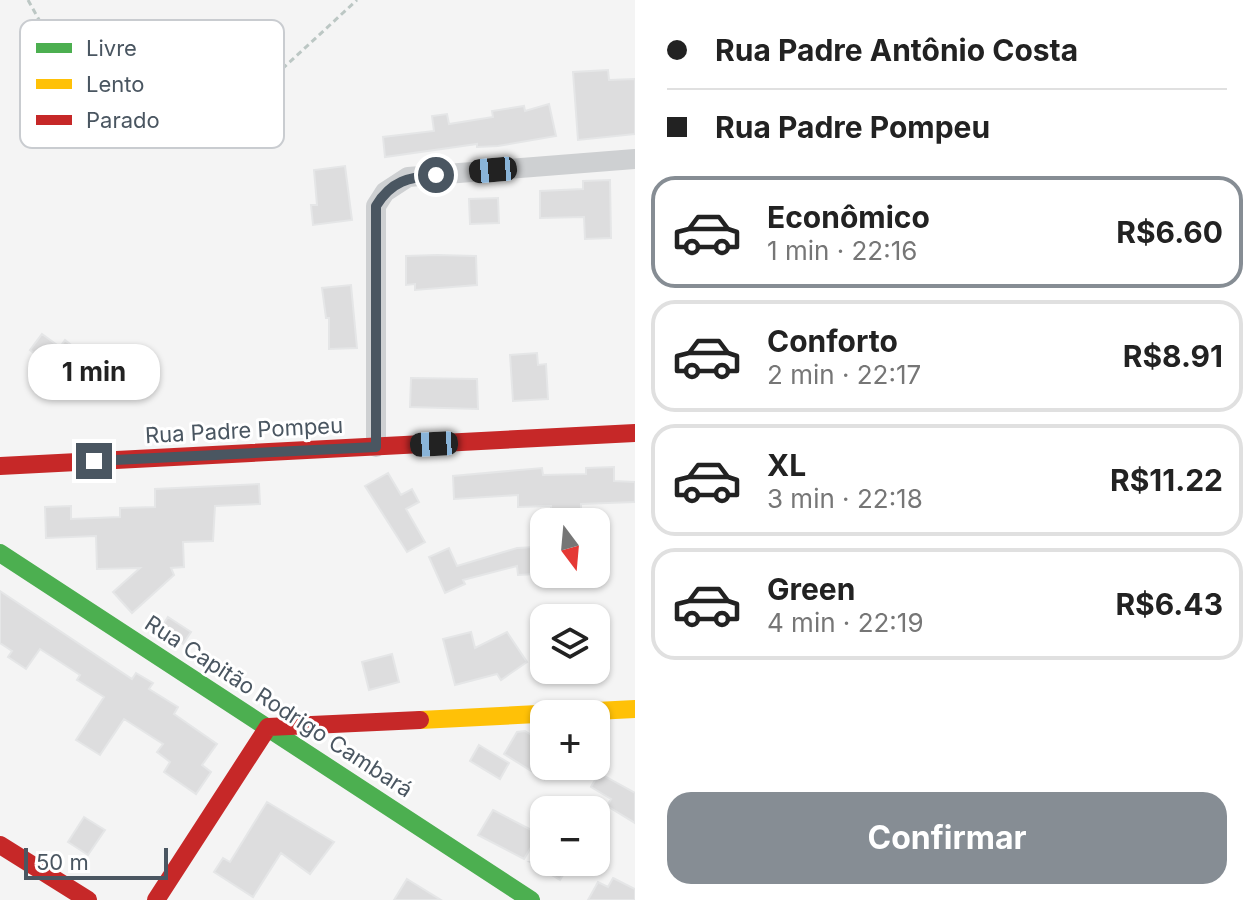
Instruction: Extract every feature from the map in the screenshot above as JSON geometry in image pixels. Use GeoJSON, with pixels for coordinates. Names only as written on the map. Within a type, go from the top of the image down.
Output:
{"type":"FeatureCollection","features":[{"type":"Feature","properties":{"kind":"street"},"geometry":{"type":"LineString","coordinates":[[376,447],[376,206],[385,192],[408,177],[635,159]]}},
{"type":"Feature","properties":{"kind":"street","name":"Rua Padre Pompeu"},"geometry":{"type":"LineString","coordinates":[[0,466],[635,433]]}},
{"type":"Feature","properties":{"kind":"street","name":"Rua Capitão Rodrigo Cambará"},"geometry":{"type":"LineString","coordinates":[[0,553],[531,900]]}},
{"type":"Feature","properties":{"kind":"street"},"geometry":{"type":"LineString","coordinates":[[156,900],[268,727],[635,709]]}},
{"type":"Feature","properties":{"kind":"street"},"geometry":{"type":"LineString","coordinates":[[0,845],[88,900]]}},
{"type":"Feature","properties":{"kind":"path"},"geometry":{"type":"LineString","coordinates":[[28,0],[39,20]]}},
{"type":"Feature","properties":{"kind":"path"},"geometry":{"type":"LineString","coordinates":[[284,67],[357,0]]}},
{"type":"Feature","properties":{"kind":"building"},"geometry":{"type":"Polygon","coordinates":[[[608,70],[609,80],[635,79],[635,134],[578,140],[573,72],[608,70]]]}},
{"type":"Feature","properties":{"kind":"building"},"geometry":{"type":"Polygon","coordinates":[[[549,104],[556,136],[498,146],[477,147],[477,144],[385,157],[383,137],[434,131],[432,116],[447,114],[449,124],[493,117],[492,111],[524,106],[525,111],[549,104]]]}},
{"type":"Feature","properties":{"kind":"building"},"geometry":{"type":"Polygon","coordinates":[[[345,166],[352,220],[313,225],[311,205],[317,205],[314,170],[345,166]]]}},
{"type":"Feature","properties":{"kind":"building"},"geometry":{"type":"Polygon","coordinates":[[[610,180],[611,238],[585,239],[584,217],[540,218],[540,191],[583,189],[583,181],[610,180]]]}},
{"type":"Feature","properties":{"kind":"building"},"geometry":{"type":"Polygon","coordinates":[[[498,198],[499,223],[470,224],[469,199],[498,198]]]}},
{"type":"Feature","properties":{"kind":"building"},"geometry":{"type":"Polygon","coordinates":[[[406,256],[476,256],[477,285],[415,290],[415,284],[406,285],[406,256]]]}},
{"type":"Feature","properties":{"kind":"building"},"geometry":{"type":"Polygon","coordinates":[[[351,285],[357,348],[329,349],[329,318],[326,318],[322,288],[351,285]]]}},
{"type":"Feature","properties":{"kind":"building"},"geometry":{"type":"Polygon","coordinates":[[[42,334],[60,347],[65,340],[87,358],[76,372],[61,361],[55,369],[30,350],[42,334]]]}},
{"type":"Feature","properties":{"kind":"building"},"geometry":{"type":"Polygon","coordinates":[[[537,353],[538,365],[546,364],[548,399],[513,401],[510,355],[537,353]]]}},
{"type":"Feature","properties":{"kind":"building"},"geometry":{"type":"Polygon","coordinates":[[[411,378],[477,379],[478,409],[410,407],[411,378]]]}},
{"type":"Feature","properties":{"kind":"building"},"geometry":{"type":"Polygon","coordinates":[[[614,467],[614,481],[635,482],[635,502],[551,508],[518,507],[518,495],[454,499],[453,476],[542,468],[543,475],[586,474],[586,468],[614,467]]]}},
{"type":"Feature","properties":{"kind":"building"},"geometry":{"type":"Polygon","coordinates":[[[388,473],[401,495],[412,489],[419,502],[406,509],[425,542],[407,552],[365,486],[388,473]]]}},
{"type":"Feature","properties":{"kind":"building"},"geometry":{"type":"Polygon","coordinates":[[[259,484],[260,504],[215,506],[213,541],[183,542],[184,567],[171,568],[174,575],[132,613],[113,592],[140,568],[97,569],[96,536],[46,538],[45,507],[71,506],[71,519],[120,517],[120,508],[155,507],[155,489],[259,484]]]}},
{"type":"Feature","properties":{"kind":"building"},"geometry":{"type":"Polygon","coordinates":[[[530,547],[530,574],[518,575],[517,566],[463,580],[465,584],[445,593],[429,557],[449,548],[457,566],[517,548],[530,547]]]}},
{"type":"Feature","properties":{"kind":"building"},"geometry":{"type":"Polygon","coordinates":[[[0,591],[132,679],[136,673],[153,683],[149,689],[178,707],[174,714],[217,744],[202,765],[211,772],[196,794],[164,772],[170,762],[157,752],[163,744],[124,719],[100,755],[76,740],[104,697],[77,680],[80,675],[40,649],[26,669],[8,657],[12,651],[0,643],[0,591]]]}},
{"type":"Feature","properties":{"kind":"building"},"geometry":{"type":"Polygon","coordinates":[[[168,617],[191,632],[183,644],[178,641],[175,645],[157,634],[168,617]]]}},
{"type":"Feature","properties":{"kind":"building"},"geometry":{"type":"Polygon","coordinates":[[[471,632],[475,648],[507,632],[527,662],[501,680],[497,674],[455,685],[443,639],[471,632]]]}},
{"type":"Feature","properties":{"kind":"building"},"geometry":{"type":"Polygon","coordinates":[[[392,654],[399,682],[369,690],[362,662],[392,654]]]}},
{"type":"Feature","properties":{"kind":"building"},"geometry":{"type":"Polygon","coordinates":[[[517,732],[530,734],[530,770],[504,754],[517,732]]]}},
{"type":"Feature","properties":{"kind":"building"},"geometry":{"type":"Polygon","coordinates":[[[479,745],[509,763],[500,779],[470,761],[479,745]]]}},
{"type":"Feature","properties":{"kind":"building"},"geometry":{"type":"Polygon","coordinates":[[[610,779],[635,793],[635,823],[610,808],[610,796],[591,787],[595,780],[610,779]]]}},
{"type":"Feature","properties":{"kind":"building"},"geometry":{"type":"Polygon","coordinates":[[[267,802],[334,842],[310,874],[281,853],[253,897],[214,872],[223,858],[230,862],[267,802]]]}},
{"type":"Feature","properties":{"kind":"building"},"geometry":{"type":"Polygon","coordinates":[[[493,810],[530,829],[530,849],[524,859],[478,835],[493,810]]]}},
{"type":"Feature","properties":{"kind":"building"},"geometry":{"type":"Polygon","coordinates":[[[84,817],[105,830],[88,855],[68,842],[84,817]]]}},
{"type":"Feature","properties":{"kind":"building"},"geometry":{"type":"Polygon","coordinates":[[[613,878],[635,889],[635,900],[588,900],[598,882],[608,887],[613,878]]]}},
{"type":"Feature","properties":{"kind":"building"},"geometry":{"type":"Polygon","coordinates":[[[407,879],[441,900],[394,900],[407,879]]]}},
{"type":"Feature","properties":{"kind":"traffic: fast"},"geometry":{"type":"LineString","coordinates":[[0,553],[531,900]]}},
{"type":"Feature","properties":{"kind":"traffic: slow"},"geometry":{"type":"LineString","coordinates":[[420,720],[635,709]]}},
{"type":"Feature","properties":{"kind":"traffic: jam"},"geometry":{"type":"LineString","coordinates":[[0,466],[635,433]]}},
{"type":"Feature","properties":{"kind":"traffic: jam"},"geometry":{"type":"LineString","coordinates":[[156,900],[268,727],[420,720]]}},
{"type":"Feature","properties":{"kind":"traffic: jam"},"geometry":{"type":"LineString","coordinates":[[0,845],[88,900]]}},
{"type":"Feature","properties":{"kind":"route"},"geometry":{"type":"LineString","coordinates":[[94,461],[376,447],[376,206],[385,192],[408,177],[436,175]]}}]}
